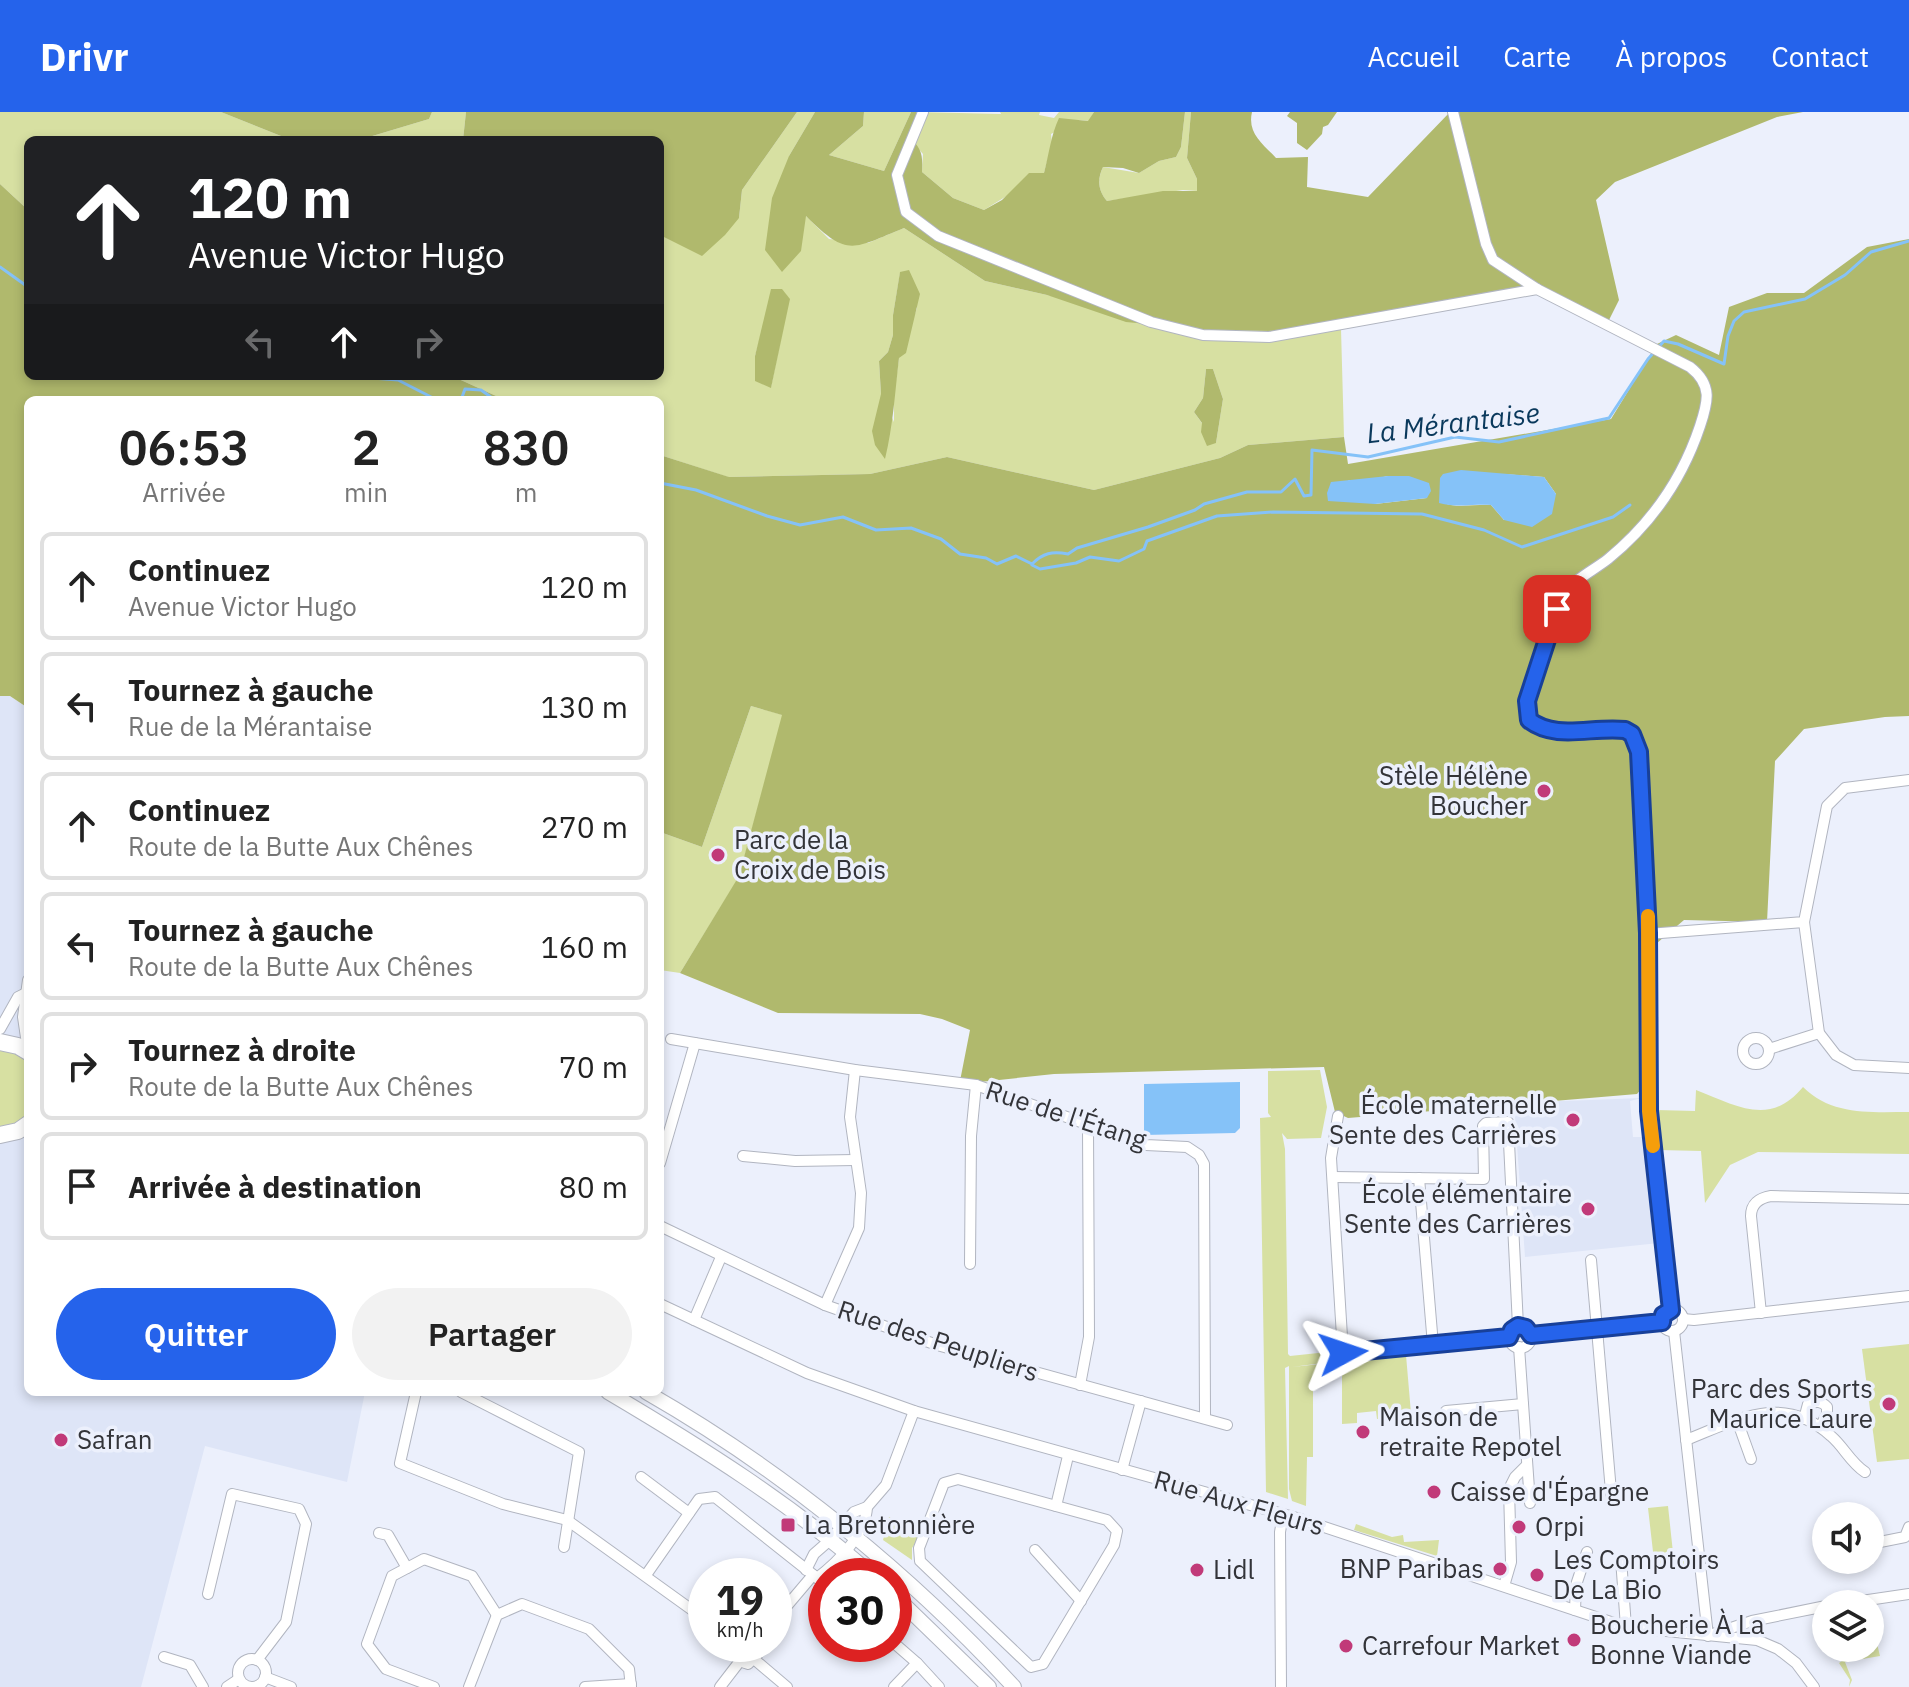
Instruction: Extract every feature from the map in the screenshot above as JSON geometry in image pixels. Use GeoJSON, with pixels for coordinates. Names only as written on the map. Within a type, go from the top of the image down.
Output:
{"type":"FeatureCollection","features":[{"type":"Feature","properties":{"kind":"main road"},"geometry":{"type":"LineString","coordinates":[[0,1042],[24,1050]]}},
{"type":"Feature","properties":{"kind":"main road"},"geometry":{"type":"LineString","coordinates":[[3,1139],[24,1128]]}},
{"type":"Feature","properties":{"kind":"main road"},"geometry":{"type":"LineString","coordinates":[[615,1396],[836,1534],[855,1537],[940,1612],[1014,1687]]}},
{"type":"Feature","properties":{"kind":"main road"},"geometry":{"type":"LineString","coordinates":[[653,1396],[694,1419],[836,1534],[844,1551],[852,1558]]}},
{"type":"Feature","properties":{"kind":"main road"},"geometry":{"type":"LineString","coordinates":[[912,1612],[989,1687]]}},
{"type":"Feature","properties":{"kind":"street"},"geometry":{"type":"LineString","coordinates":[[923,112],[897,175],[906,212],[938,236],[1151,322],[1203,335],[1269,337],[1537,289]]}},
{"type":"Feature","properties":{"kind":"street"},"geometry":{"type":"LineString","coordinates":[[1453,112],[1486,244],[1493,260],[1537,289],[1690,367],[1704,380],[1707,401],[1691,455],[1652,517],[1608,559],[1566,591],[1554,615],[1527,708],[1529,720],[1542,730],[1625,730],[1637,742],[1648,938],[1649,1111],[1671,1310]]}},
{"type":"Feature","properties":{"kind":"street"},"geometry":{"type":"LineString","coordinates":[[1909,780],[1845,788],[1827,806],[1804,922],[1819,1033],[1836,1055],[1854,1065],[1909,1068]]}},
{"type":"Feature","properties":{"kind":"street"},"geometry":{"type":"LineString","coordinates":[[1648,938],[1804,922]]}},
{"type":"Feature","properties":{"kind":"street"},"geometry":{"type":"LineString","coordinates":[[0,1029],[18,997],[24,994],[24,1024]]}},
{"type":"Feature","properties":{"kind":"street"},"geometry":{"type":"LineString","coordinates":[[1769,1049],[1819,1033]]}},
{"type":"Feature","properties":{"kind":"street","name":"Rue de l'Étang"},"geometry":{"type":"LineString","coordinates":[[671,1039],[855,1070],[976,1085],[1146,1145],[1187,1147],[1199,1155],[1204,1164],[1205,1417]]}},
{"type":"Feature","properties":{"kind":"street"},"geometry":{"type":"LineString","coordinates":[[664,1149],[695,1043]]}},
{"type":"Feature","properties":{"kind":"street"},"geometry":{"type":"LineString","coordinates":[[825,1305],[859,1228],[861,1193],[850,1117],[855,1070]]}},
{"type":"Feature","properties":{"kind":"street"},"geometry":{"type":"LineString","coordinates":[[970,1264],[971,1136],[976,1085]]}},
{"type":"Feature","properties":{"kind":"street"},"geometry":{"type":"LineString","coordinates":[[1338,1116],[1331,1158],[1343,1353],[1509,1337]]}},
{"type":"Feature","properties":{"kind":"street"},"geometry":{"type":"LineString","coordinates":[[1333,1177],[1484,1179],[1483,1126],[1505,1121],[1509,1124],[1518,1326]]}},
{"type":"Feature","properties":{"kind":"street"},"geometry":{"type":"LineString","coordinates":[[1080,1385],[1089,1337],[1088,1126]]}},
{"type":"Feature","properties":{"kind":"street"},"geometry":{"type":"LineString","coordinates":[[743,1156],[795,1161],[855,1160]]}},
{"type":"Feature","properties":{"kind":"street"},"geometry":{"type":"LineString","coordinates":[[1419,1178],[1433,1345]]}},
{"type":"Feature","properties":{"kind":"street"},"geometry":{"type":"LineString","coordinates":[[1761,1313],[1751,1216],[1751,1210],[1759,1200],[1771,1196],[1909,1199]]}},
{"type":"Feature","properties":{"kind":"street","name":"Rue des Peupliers"},"geometry":{"type":"LineString","coordinates":[[664,1228],[825,1305],[942,1346],[1227,1425]]}},
{"type":"Feature","properties":{"kind":"street"},"geometry":{"type":"LineString","coordinates":[[694,1320],[721,1257]]}},
{"type":"Feature","properties":{"kind":"street"},"geometry":{"type":"LineString","coordinates":[[1591,1260],[1612,1503]]}},
{"type":"Feature","properties":{"kind":"street"},"geometry":{"type":"LineString","coordinates":[[1683,1319],[1909,1296]]}},
{"type":"Feature","properties":{"kind":"street","name":"Rue Aux Fleurs"},"geometry":{"type":"LineString","coordinates":[[664,1306],[807,1373],[914,1411],[1283,1515],[1626,1627],[1757,1640],[1778,1649],[1796,1663],[1814,1687]]}},
{"type":"Feature","properties":{"kind":"street"},"geometry":{"type":"LineString","coordinates":[[1671,1310],[1680,1313],[1683,1319],[1682,1325],[1674,1331]]}},
{"type":"Feature","properties":{"kind":"street"},"geometry":{"type":"LineString","coordinates":[[1671,1310],[1663,1315],[1662,1322],[1665,1328],[1674,1331]]}},
{"type":"Feature","properties":{"kind":"street"},"geometry":{"type":"LineString","coordinates":[[1531,1335],[1662,1322]]}},
{"type":"Feature","properties":{"kind":"street"},"geometry":{"type":"LineString","coordinates":[[1518,1326],[1526,1328],[1531,1335],[1527,1345],[1519,1347],[1512,1344],[1509,1337],[1518,1326]]}},
{"type":"Feature","properties":{"kind":"street"},"geometry":{"type":"LineString","coordinates":[[1674,1331],[1708,1636],[1730,1627],[1812,1609]]}},
{"type":"Feature","properties":{"kind":"street"},"geometry":{"type":"LineString","coordinates":[[1519,1347],[1530,1503]]}},
{"type":"Feature","properties":{"kind":"street"},"geometry":{"type":"LineString","coordinates":[[415,1396],[400,1463],[503,1504],[567,1520],[688,1606]]}},
{"type":"Feature","properties":{"kind":"street"},"geometry":{"type":"LineString","coordinates":[[469,1396],[579,1452],[564,1547]]}},
{"type":"Feature","properties":{"kind":"street"},"geometry":{"type":"LineString","coordinates":[[1122,1470],[1141,1401]]}},
{"type":"Feature","properties":{"kind":"street"},"geometry":{"type":"LineString","coordinates":[[1804,1419],[1808,1404],[1815,1401],[1823,1403],[1827,1414],[1820,1427]]}},
{"type":"Feature","properties":{"kind":"street"},"geometry":{"type":"LineString","coordinates":[[1446,1411],[1523,1404]]}},
{"type":"Feature","properties":{"kind":"street"},"geometry":{"type":"LineString","coordinates":[[814,1558],[814,1554],[854,1512],[867,1507],[886,1485],[914,1411]]}},
{"type":"Feature","properties":{"kind":"street"},"geometry":{"type":"LineString","coordinates":[[1686,1440],[1757,1413],[1785,1412],[1820,1427],[1834,1438],[1852,1463],[1865,1472]]}},
{"type":"Feature","properties":{"kind":"street"},"geometry":{"type":"LineString","coordinates":[[1737,1420],[1751,1459]]}},
{"type":"Feature","properties":{"kind":"street"},"geometry":{"type":"LineString","coordinates":[[1056,1506],[1068,1456]]}},
{"type":"Feature","properties":{"kind":"street"},"geometry":{"type":"LineString","coordinates":[[1504,1586],[1511,1562],[1509,1489],[1527,1465]]}},
{"type":"Feature","properties":{"kind":"street"},"geometry":{"type":"LineString","coordinates":[[641,1477],[689,1513]]}},
{"type":"Feature","properties":{"kind":"street"},"geometry":{"type":"LineString","coordinates":[[958,1479],[1056,1506],[1107,1520],[1117,1531],[1114,1545],[1048,1658],[1043,1664],[1031,1667],[920,1561],[918,1555],[942,1489],[950,1480],[958,1479]]}},
{"type":"Feature","properties":{"kind":"street"},"geometry":{"type":"LineString","coordinates":[[208,1594],[232,1494],[299,1509],[306,1524],[286,1622],[257,1660]]}},
{"type":"Feature","properties":{"kind":"street"},"geometry":{"type":"LineString","coordinates":[[646,1575],[699,1499],[715,1497],[808,1571]]}},
{"type":"Feature","properties":{"kind":"street"},"geometry":{"type":"LineString","coordinates":[[838,1558],[866,1518],[867,1507]]}},
{"type":"Feature","properties":{"kind":"street"},"geometry":{"type":"LineString","coordinates":[[1281,1687],[1280,1532],[1283,1515]]}},
{"type":"Feature","properties":{"kind":"street"},"geometry":{"type":"LineString","coordinates":[[1884,1541],[1905,1537],[1909,1527]]}},
{"type":"Feature","properties":{"kind":"street"},"geometry":{"type":"LineString","coordinates":[[379,1533],[388,1535],[407,1568]]}},
{"type":"Feature","properties":{"kind":"street"},"geometry":{"type":"LineString","coordinates":[[1035,1550],[1081,1601]]}},
{"type":"Feature","properties":{"kind":"street"},"geometry":{"type":"LineString","coordinates":[[1575,1610],[1576,1585],[1587,1552]]}},
{"type":"Feature","properties":{"kind":"street"},"geometry":{"type":"LineString","coordinates":[[434,1687],[386,1669],[367,1644],[392,1576],[424,1559],[472,1576],[497,1615]]}},
{"type":"Feature","properties":{"kind":"street"},"geometry":{"type":"LineString","coordinates":[[1621,1559],[1626,1627]]}},
{"type":"Feature","properties":{"kind":"street"},"geometry":{"type":"LineString","coordinates":[[792,1602],[808,1585]]}},
{"type":"Feature","properties":{"kind":"street"},"geometry":{"type":"LineString","coordinates":[[1884,1598],[1909,1594]]}},
{"type":"Feature","properties":{"kind":"street"},"geometry":{"type":"LineString","coordinates":[[469,1687],[497,1615],[522,1604],[589,1629],[629,1669],[631,1686],[585,1687]]}},
{"type":"Feature","properties":{"kind":"street"},"geometry":{"type":"LineString","coordinates":[[164,1657],[190,1665],[203,1687]]}},
{"type":"Feature","properties":{"kind":"street"},"geometry":{"type":"LineString","coordinates":[[912,1659],[939,1687]]}},
{"type":"Feature","properties":{"kind":"street"},"geometry":{"type":"LineString","coordinates":[[246,1660],[257,1660],[265,1667],[265,1677],[255,1687],[245,1685],[238,1673],[246,1660]]}},
{"type":"Feature","properties":{"kind":"street"},"geometry":{"type":"LineString","coordinates":[[720,1687],[739,1662]]}},
{"type":"Feature","properties":{"kind":"street"},"geometry":{"type":"LineString","coordinates":[[757,1662],[787,1687]]}},
{"type":"Feature","properties":{"kind":"street"},"geometry":{"type":"LineString","coordinates":[[894,1687],[917,1663]]}},
{"type":"Feature","properties":{"kind":"street"},"geometry":{"type":"LineString","coordinates":[[265,1677],[291,1687]]}},
{"type":"Feature","properties":{"kind":"street"},"geometry":{"type":"LineString","coordinates":[[227,1687],[239,1679]]}},
{"type":"Feature","properties":{"kind":"shaded area"},"geometry":{"type":"Polygon","coordinates":[[[0,696],[10,696],[24,705],[24,1396],[364,1396],[347,1482],[205,1446],[141,1687],[0,1687],[0,696]]]}},
{"type":"Feature","properties":{"kind":"shaded area","name":"École élémentaire Sente des Carrières"},"geometry":{"type":"Polygon","coordinates":[[[1642,1098],[1630,1101],[1633,1137],[1645,1137],[1659,1243],[1525,1257],[1514,1103],[1642,1098]]]}},
{"type":"Feature","properties":{"kind":"green space"},"geometry":{"type":"Polygon","coordinates":[[[0,112],[221,112],[281,136],[24,136],[24,206],[0,184],[0,112]]]}},
{"type":"Feature","properties":{"kind":"green space"},"geometry":{"type":"Polygon","coordinates":[[[221,112],[432,112],[429,119],[372,136],[281,136],[221,112]]]}},
{"type":"Feature","properties":{"kind":"green space"},"geometry":{"type":"Polygon","coordinates":[[[432,112],[466,112],[463,136],[372,136],[429,119],[432,112]]]}},
{"type":"Feature","properties":{"kind":"green space"},"geometry":{"type":"Polygon","coordinates":[[[466,112],[797,112],[742,190],[739,218],[702,256],[664,237],[664,136],[463,136],[466,112]]]}},
{"type":"Feature","properties":{"kind":"green space"},"geometry":{"type":"Polygon","coordinates":[[[797,112],[815,112],[789,156],[805,215],[829,239],[868,243],[904,228],[985,281],[1211,330],[1341,329],[1344,437],[1248,445],[1220,458],[1094,490],[947,457],[870,474],[728,477],[664,456],[664,396],[496,396],[461,380],[664,380],[664,234],[739,218],[742,190],[797,112]],[[900,273],[893,335],[888,352],[879,361],[881,394],[894,422],[899,358],[917,308],[900,273]],[[789,299],[762,331],[755,356],[771,387],[789,299]],[[1206,369],[1203,398],[1194,412],[1216,443],[1223,399],[1213,369],[1206,369]]]}},
{"type":"Feature","properties":{"kind":"green space"},"geometry":{"type":"Polygon","coordinates":[[[815,112],[864,112],[863,126],[829,155],[884,171],[911,112],[917,112],[908,136],[921,152],[922,172],[953,198],[984,210],[1002,200],[1029,173],[1044,173],[1059,118],[1088,121],[1094,112],[1185,112],[1181,147],[1176,157],[1159,161],[1139,173],[1103,167],[1099,185],[1107,201],[1163,191],[1197,191],[1197,179],[1187,158],[1191,112],[1252,112],[1254,132],[1276,158],[1308,157],[1307,187],[1368,197],[1450,112],[1803,112],[1777,117],[1615,182],[1596,200],[1619,300],[1609,320],[1540,287],[1272,331],[1211,330],[1126,322],[1047,295],[985,281],[904,228],[851,246],[832,239],[806,216],[801,251],[782,272],[765,250],[772,198],[789,156],[815,112]]]}},
{"type":"Feature","properties":{"kind":"green space"},"geometry":{"type":"Polygon","coordinates":[[[864,112],[911,112],[884,171],[829,155],[863,126],[864,112]]]}},
{"type":"Feature","properties":{"kind":"green space"},"geometry":{"type":"Polygon","coordinates":[[[917,112],[1040,112],[1039,115],[1054,118],[1059,112],[1094,112],[1089,121],[1078,120],[1051,134],[1052,143],[1044,173],[984,210],[953,198],[922,172],[923,154],[908,137],[917,112]]]}},
{"type":"Feature","properties":{"kind":"green space"},"geometry":{"type":"Polygon","coordinates":[[[1185,112],[1191,112],[1187,158],[1197,179],[1197,191],[1183,190],[1107,201],[1099,185],[1103,167],[1139,173],[1159,161],[1176,157],[1181,147],[1185,112]]]}},
{"type":"Feature","properties":{"kind":"green space"},"geometry":{"type":"Polygon","coordinates":[[[1290,112],[1337,112],[1307,150],[1297,143],[1297,123],[1287,116],[1290,112]]]}},
{"type":"Feature","properties":{"kind":"green space"},"geometry":{"type":"Polygon","coordinates":[[[0,184],[24,206],[24,380],[461,380],[496,396],[24,396],[24,705],[10,696],[0,696],[0,184]]]}},
{"type":"Feature","properties":{"kind":"green space"},"geometry":{"type":"Polygon","coordinates":[[[1909,239],[1909,716],[1804,729],[1775,761],[1767,922],[1684,920],[1643,955],[1642,1088],[1637,1094],[1348,1118],[1335,1112],[1324,1067],[1054,1074],[980,1082],[960,1081],[970,1030],[942,1019],[920,1014],[778,1013],[680,973],[739,876],[782,715],[751,706],[702,847],[664,833],[664,456],[729,477],[870,474],[947,457],[1094,490],[1220,458],[1248,445],[1344,437],[1348,464],[1611,419],[1657,344],[1676,335],[1719,355],[1729,307],[1767,293],[1804,293],[1867,247],[1909,239]],[[1504,474],[1441,495],[1440,502],[1459,506],[1491,505],[1504,520],[1556,494],[1544,477],[1504,474]],[[1388,476],[1348,480],[1375,504],[1427,498],[1388,476]]]}},
{"type":"Feature","properties":{"kind":"green space"},"geometry":{"type":"Polygon","coordinates":[[[909,270],[920,294],[906,353],[899,358],[885,459],[875,445],[872,431],[881,394],[879,361],[888,352],[893,335],[900,272],[909,270]]]}},
{"type":"Feature","properties":{"kind":"green space"},"geometry":{"type":"Polygon","coordinates":[[[771,289],[782,289],[790,299],[771,388],[755,381],[755,356],[771,289]]]}},
{"type":"Feature","properties":{"kind":"green space"},"geometry":{"type":"Polygon","coordinates":[[[1206,369],[1213,369],[1223,399],[1216,443],[1207,446],[1201,432],[1202,423],[1194,412],[1203,398],[1206,369]]]}},
{"type":"Feature","properties":{"kind":"green space"},"geometry":{"type":"Polygon","coordinates":[[[751,706],[783,715],[739,877],[680,973],[664,971],[664,833],[702,847],[751,706]]]}},
{"type":"Feature","properties":{"kind":"green space"},"geometry":{"type":"Polygon","coordinates":[[[0,1049],[24,1058],[24,1120],[0,1129],[0,1049]]]}},
{"type":"Feature","properties":{"kind":"green space"},"geometry":{"type":"Polygon","coordinates":[[[1320,1070],[1327,1107],[1321,1138],[1287,1139],[1282,1133],[1285,1149],[1288,1354],[1337,1351],[1338,1361],[1292,1367],[1406,1355],[1412,1425],[1398,1426],[1397,1418],[1377,1419],[1376,1411],[1357,1413],[1357,1423],[1342,1424],[1342,1374],[1313,1375],[1313,1457],[1307,1457],[1306,1506],[1292,1501],[1289,1489],[1289,1366],[1285,1368],[1288,1499],[1266,1492],[1260,1118],[1271,1117],[1268,1113],[1268,1071],[1320,1070]]]}},
{"type":"Feature","properties":{"kind":"green space"},"geometry":{"type":"Polygon","coordinates":[[[1803,1087],[1839,1108],[1866,1112],[1909,1112],[1909,1154],[1758,1152],[1730,1165],[1705,1203],[1701,1151],[1659,1150],[1656,1110],[1695,1111],[1696,1090],[1739,1107],[1765,1110],[1778,1107],[1803,1087]]]}},
{"type":"Feature","properties":{"kind":"green space","name":"Parc des Sports Maurice Laure"},"geometry":{"type":"Polygon","coordinates":[[[1909,1344],[1909,1459],[1877,1462],[1862,1349],[1909,1344]]]}},
{"type":"Feature","properties":{"kind":"green space"},"geometry":{"type":"Polygon","coordinates":[[[1668,1506],[1674,1562],[1694,1560],[1695,1566],[1655,1569],[1648,1508],[1668,1506]]]}},
{"type":"Feature","properties":{"kind":"green space"},"geometry":{"type":"Polygon","coordinates":[[[889,1517],[925,1528],[912,1548],[912,1558],[883,1540],[889,1517]]]}},
{"type":"Feature","properties":{"kind":"green space"},"geometry":{"type":"Polygon","coordinates":[[[1356,1524],[1392,1537],[1403,1535],[1404,1542],[1439,1540],[1437,1556],[1354,1530],[1356,1524]]]}},
{"type":"Feature","properties":{"kind":"green space"},"geometry":{"type":"Polygon","coordinates":[[[1845,1662],[1852,1680],[1849,1687],[1850,1680],[1839,1663],[1845,1662]]]}},
{"type":"Feature","properties":{"kind":"water"},"geometry":{"type":"Polygon","coordinates":[[[1461,470],[1544,477],[1556,494],[1552,514],[1532,527],[1504,520],[1491,505],[1439,503],[1440,478],[1443,474],[1461,470]]]}},
{"type":"Feature","properties":{"kind":"water"},"geometry":{"type":"Polygon","coordinates":[[[1409,476],[1429,483],[1431,491],[1427,498],[1375,504],[1328,501],[1331,482],[1409,476]]]}},
{"type":"Feature","properties":{"kind":"water"},"geometry":{"type":"Polygon","coordinates":[[[1240,1082],[1240,1128],[1235,1133],[1144,1135],[1144,1084],[1240,1082]]]}},
{"type":"Feature","properties":{"kind":"waterway","name":"La Mérantaise"},"geometry":{"type":"LineString","coordinates":[[664,484],[696,490],[800,525],[843,517],[876,530],[911,528],[941,539],[960,554],[986,558],[997,564],[1016,556],[1032,564],[1048,554],[1068,554],[1077,548],[1148,527],[1204,504],[1247,492],[1281,492],[1295,479],[1304,496],[1311,495],[1312,450],[1368,457],[1455,437],[1499,442],[1609,418],[1648,359],[1664,341],[1724,364],[1728,336],[1734,321],[1744,312],[1805,299],[1845,275],[1871,252],[1909,241]]}},
{"type":"Feature","properties":{"kind":"waterway","name":"La Mérantaise"},"geometry":{"type":"LineString","coordinates":[[0,267],[24,284]]}},
{"type":"Feature","properties":{"kind":"waterway","name":"La Mérantaise"},"geometry":{"type":"LineString","coordinates":[[398,380],[429,396]]}},
{"type":"Feature","properties":{"kind":"waterway","name":"La Mérantaise"},"geometry":{"type":"LineString","coordinates":[[462,396],[465,389],[481,390],[489,396]]}},
{"type":"Feature","properties":{"kind":"waterway"},"geometry":{"type":"LineString","coordinates":[[1032,565],[1040,569],[1076,563],[1090,557],[1119,561],[1144,549],[1147,541],[1217,516],[1273,512],[1422,514],[1484,530],[1522,547],[1613,517],[1630,505]]}},
{"type":"Feature","properties":{"kind":"slow traffic"},"geometry":{"type":"LineString","coordinates":[[1648,916],[1649,1111],[1653,1146]]}},
{"type":"Feature","properties":{"kind":"place","name":"Stèle Hélène Boucher"},"geometry":{"type":"Point","coordinates":[1544,791]}},
{"type":"Feature","properties":{"kind":"place","name":"Parc de la Croix de Bois"},"geometry":{"type":"Point","coordinates":[718,855]}},
{"type":"Feature","properties":{"kind":"place","name":"École maternelle Sente des Carrières"},"geometry":{"type":"Point","coordinates":[1573,1120]}},
{"type":"Feature","properties":{"kind":"place","name":"École élémentaire Sente des Carrières"},"geometry":{"type":"Point","coordinates":[1588,1209]}},
{"type":"Feature","properties":{"kind":"place","name":"Parc des Sports Maurice Laure"},"geometry":{"type":"Point","coordinates":[1889,1404]}},
{"type":"Feature","properties":{"kind":"place","name":"Maison de retraite Repotel"},"geometry":{"type":"Point","coordinates":[1363,1432]}},
{"type":"Feature","properties":{"kind":"place","name":"Safran"},"geometry":{"type":"Point","coordinates":[61,1440]}},
{"type":"Feature","properties":{"kind":"place","name":"Caisse d'Épargne"},"geometry":{"type":"Point","coordinates":[1434,1492]}},
{"type":"Feature","properties":{"kind":"place","name":"La Bretonnière"},"geometry":{"type":"Point","coordinates":[788,1525]}},
{"type":"Feature","properties":{"kind":"place","name":"Orpi"},"geometry":{"type":"Point","coordinates":[1519,1527]}},
{"type":"Feature","properties":{"kind":"place","name":"BNP Paribas"},"geometry":{"type":"Point","coordinates":[1500,1569]}},
{"type":"Feature","properties":{"kind":"place","name":"Lidl"},"geometry":{"type":"Point","coordinates":[1197,1570]}},
{"type":"Feature","properties":{"kind":"place","name":"Les Comptoirs De La Bio"},"geometry":{"type":"Point","coordinates":[1537,1575]}},
{"type":"Feature","properties":{"kind":"place","name":"Boucherie À La Bonne Viande"},"geometry":{"type":"Point","coordinates":[1574,1640]}},
{"type":"Feature","properties":{"kind":"place","name":"Carrefour Market"},"geometry":{"type":"Point","coordinates":[1346,1646]}},
{"type":"Feature","properties":{"kind":"route"},"geometry":{"type":"LineString","coordinates":[[1343,1353],[1509,1337],[1518,1326],[1526,1328],[1531,1335],[1662,1322],[1663,1315],[1671,1310],[1649,1111],[1648,933],[1639,752],[1632,734],[1625,730],[1612,728],[1561,732],[1542,730],[1529,720],[1527,701],[1557,609]]}}]}
